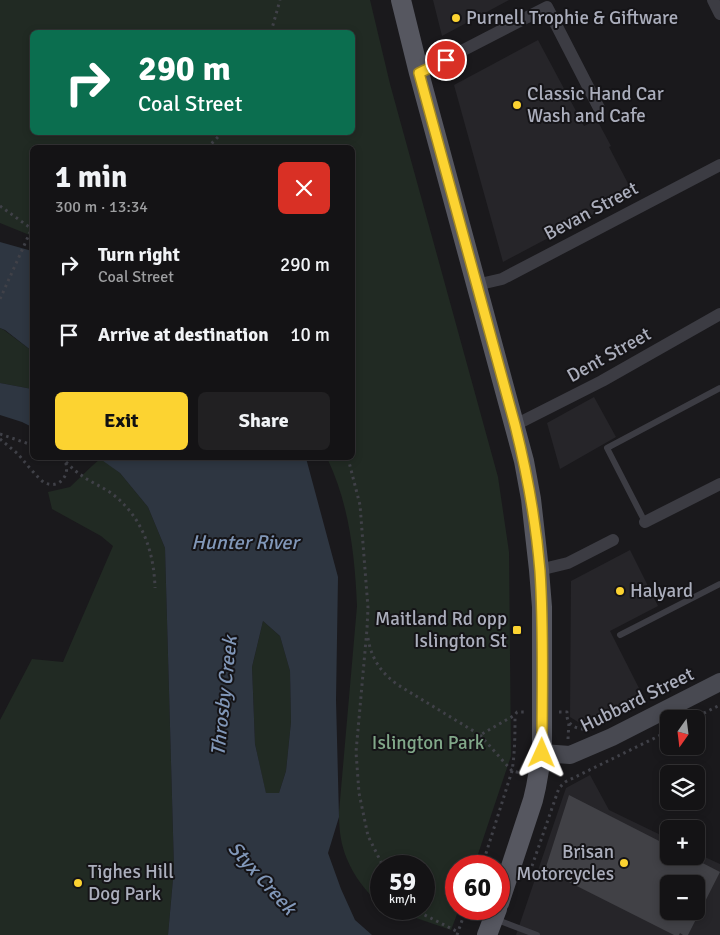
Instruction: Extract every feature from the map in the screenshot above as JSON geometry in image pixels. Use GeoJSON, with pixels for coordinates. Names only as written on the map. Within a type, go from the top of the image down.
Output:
{"type":"FeatureCollection","features":[{"type":"Feature","properties":{"kind":"main road"},"geometry":{"type":"LineString","coordinates":[[400,0],[524,461],[540,570],[542,607],[542,753],[533,800],[510,868]]}},
{"type":"Feature","properties":{"kind":"street"},"geometry":{"type":"LineString","coordinates":[[713,0],[720,14]]}},
{"type":"Feature","properties":{"kind":"street"},"geometry":{"type":"LineString","coordinates":[[419,73],[547,7],[599,108]]}},
{"type":"Feature","properties":{"kind":"street","name":"Bevan Street"},"geometry":{"type":"LineString","coordinates":[[476,285],[502,279],[720,165]]}},
{"type":"Feature","properties":{"kind":"street","name":"Dent Street"},"geometry":{"type":"LineString","coordinates":[[515,425],[602,381],[720,314]]}},
{"type":"Feature","properties":{"kind":"street"},"geometry":{"type":"LineString","coordinates":[[645,522],[720,484]]}},
{"type":"Feature","properties":{"kind":"street"},"geometry":{"type":"LineString","coordinates":[[540,570],[568,563],[613,540]]}},
{"type":"Feature","properties":{"kind":"street","name":"Hubbard Street"},"geometry":{"type":"LineString","coordinates":[[542,753],[570,755],[612,737],[720,682]]}},
{"type":"Feature","properties":{"kind":"lane"},"geometry":{"type":"LineString","coordinates":[[645,522],[607,448],[720,388]]}},
{"type":"Feature","properties":{"kind":"lane"},"geometry":{"type":"LineString","coordinates":[[620,636],[720,584]]}},
{"type":"Feature","properties":{"kind":"lane"},"geometry":{"type":"LineString","coordinates":[[503,920],[538,935]]}},
{"type":"Feature","properties":{"kind":"path"},"geometry":{"type":"LineString","coordinates":[[272,30],[280,0]]}},
{"type":"Feature","properties":{"kind":"path"},"geometry":{"type":"LineString","coordinates":[[210,145],[219,135]]}},
{"type":"Feature","properties":{"kind":"path"},"geometry":{"type":"LineString","coordinates":[[0,206],[30,227]]}},
{"type":"Feature","properties":{"kind":"path"},"geometry":{"type":"LineString","coordinates":[[0,299],[30,232]]}},
{"type":"Feature","properties":{"kind":"path"},"geometry":{"type":"LineString","coordinates":[[0,434],[30,444]]}},
{"type":"Feature","properties":{"kind":"path"},"geometry":{"type":"LineString","coordinates":[[0,439],[16,452],[46,483],[54,484],[63,480],[67,473],[66,462]]}},
{"type":"Feature","properties":{"kind":"path"},"geometry":{"type":"LineString","coordinates":[[349,460],[360,505],[368,608],[356,752],[362,812],[368,836],[378,855]]}},
{"type":"Feature","properties":{"kind":"path"},"geometry":{"type":"LineString","coordinates":[[66,462],[82,476],[112,494],[126,506],[136,520],[145,536],[151,553],[155,588]]}},
{"type":"Feature","properties":{"kind":"path"},"geometry":{"type":"LineString","coordinates":[[367,629],[373,656],[378,666],[389,678],[480,735],[512,771]]}},
{"type":"Feature","properties":{"kind":"path"},"geometry":{"type":"LineString","coordinates":[[705,712],[720,705]]}},
{"type":"Feature","properties":{"kind":"path"},"geometry":{"type":"LineString","coordinates":[[562,712],[567,712],[566,719],[569,722],[578,728],[582,728]]}},
{"type":"Feature","properties":{"kind":"path"},"geometry":{"type":"LineString","coordinates":[[480,735],[515,715],[512,771],[485,855]]}},
{"type":"Feature","properties":{"kind":"path"},"geometry":{"type":"LineString","coordinates":[[568,729],[569,722]]}},
{"type":"Feature","properties":{"kind":"path"},"geometry":{"type":"LineString","coordinates":[[529,874],[559,788],[565,782],[660,734]]}},
{"type":"Feature","properties":{"kind":"path"},"geometry":{"type":"LineString","coordinates":[[565,782],[566,776]]}},
{"type":"Feature","properties":{"kind":"path"},"geometry":{"type":"LineString","coordinates":[[433,920],[457,933],[462,920]]}},
{"type":"Feature","properties":{"kind":"shaded area","name":"Purnell Trophie & Giftware"},"geometry":{"type":"Polygon","coordinates":[[[433,0],[509,0],[442,36],[433,0]]]}},
{"type":"Feature","properties":{"kind":"shaded area"},"geometry":{"type":"Polygon","coordinates":[[[538,40],[584,126],[597,120],[633,193],[503,262],[454,85],[538,40]]]}},
{"type":"Feature","properties":{"kind":"shaded area"},"geometry":{"type":"Polygon","coordinates":[[[594,397],[616,437],[560,469],[547,423],[594,397]]]}},
{"type":"Feature","properties":{"kind":"shaded area"},"geometry":{"type":"Polygon","coordinates":[[[630,550],[658,606],[610,631],[643,696],[583,725],[570,717],[571,581],[630,550]]]}},
{"type":"Feature","properties":{"kind":"shaded area"},"geometry":{"type":"Polygon","coordinates":[[[590,775],[609,810],[660,835],[660,865],[705,865],[705,857],[720,864],[720,935],[516,935],[566,788],[590,775]]]}},
{"type":"Feature","properties":{"kind":"green space","name":"Islington Park"},"geometry":{"type":"Polygon","coordinates":[[[0,0],[370,0],[390,84],[498,477],[509,552],[511,756],[478,855],[445,855],[445,920],[455,920],[451,930],[422,920],[435,920],[435,855],[370,855],[370,894],[352,870],[345,854],[340,830],[339,812],[357,606],[355,568],[346,511],[335,475],[328,460],[355,460],[355,145],[30,145],[30,235],[0,223],[0,0]]]}},
{"type":"Feature","properties":{"kind":"green space"},"geometry":{"type":"Polygon","coordinates":[[[0,328],[30,350],[30,389],[0,383],[0,328]]]}},
{"type":"Feature","properties":{"kind":"green space"},"geometry":{"type":"Polygon","coordinates":[[[99,460],[104,460],[120,473],[148,507],[165,548],[174,868],[168,935],[0,935],[0,720],[32,659],[63,662],[113,546],[101,536],[52,509],[48,492],[70,487],[99,460]]]}},
{"type":"Feature","properties":{"kind":"green space"},"geometry":{"type":"Polygon","coordinates":[[[263,621],[280,636],[290,671],[291,722],[286,771],[279,793],[266,794],[255,744],[252,667],[263,621]]]}},
{"type":"Feature","properties":{"kind":"water"},"geometry":{"type":"Polygon","coordinates":[[[0,242],[30,250],[30,349],[0,328],[0,242]]]}},
{"type":"Feature","properties":{"kind":"water"},"geometry":{"type":"Polygon","coordinates":[[[0,383],[30,389],[30,426],[0,415],[0,383]]]}},
{"type":"Feature","properties":{"kind":"water","name":"Hunter River"},"geometry":{"type":"Polygon","coordinates":[[[102,460],[307,460],[338,577],[336,700],[339,817],[328,853],[355,920],[372,935],[168,935],[174,868],[165,548],[148,507],[120,473],[102,460]],[[263,621],[252,667],[255,744],[266,793],[279,793],[286,771],[291,722],[290,671],[280,636],[263,621]]]}},
{"type":"Feature","properties":{"kind":"building","name":"Brisan Motorcycles"},"geometry":{"type":"Polygon","coordinates":[[[569,795],[660,841],[660,865],[705,864],[720,872],[705,902],[705,875],[660,875],[660,920],[696,920],[688,935],[680,933],[679,935],[674,935],[545,870],[569,795]]]}},
{"type":"Feature","properties":{"kind":"place","name":"Purnell Trophie & Giftware"},"geometry":{"type":"Point","coordinates":[456,18]}},
{"type":"Feature","properties":{"kind":"place","name":"Classic Hand Car Wash and Cafe"},"geometry":{"type":"Point","coordinates":[517,105]}},
{"type":"Feature","properties":{"kind":"place","name":"Halyard"},"geometry":{"type":"Point","coordinates":[620,591]}},
{"type":"Feature","properties":{"kind":"place","name":"Maitland Rd opp Islington St"},"geometry":{"type":"Point","coordinates":[517,630]}},
{"type":"Feature","properties":{"kind":"place","name":"Brisan Motorcycles"},"geometry":{"type":"Point","coordinates":[624,863]}},
{"type":"Feature","properties":{"kind":"place","name":"Tighes Hill Dog Park"},"geometry":{"type":"Point","coordinates":[78,883]}},
{"type":"Feature","properties":{"kind":"route"},"geometry":{"type":"LineString","coordinates":[[446,60],[419,73],[515,425],[531,499],[540,570],[542,607],[542,753]]}},
{"type":"Feature","properties":{"kind":"water label","name":"Throsby Creek"},"geometry":{"type":"Point","coordinates":[224,696]}},
{"type":"Feature","properties":{"kind":"water label","name":"Styx Creek"},"geometry":{"type":"Point","coordinates":[262,878]}}]}
